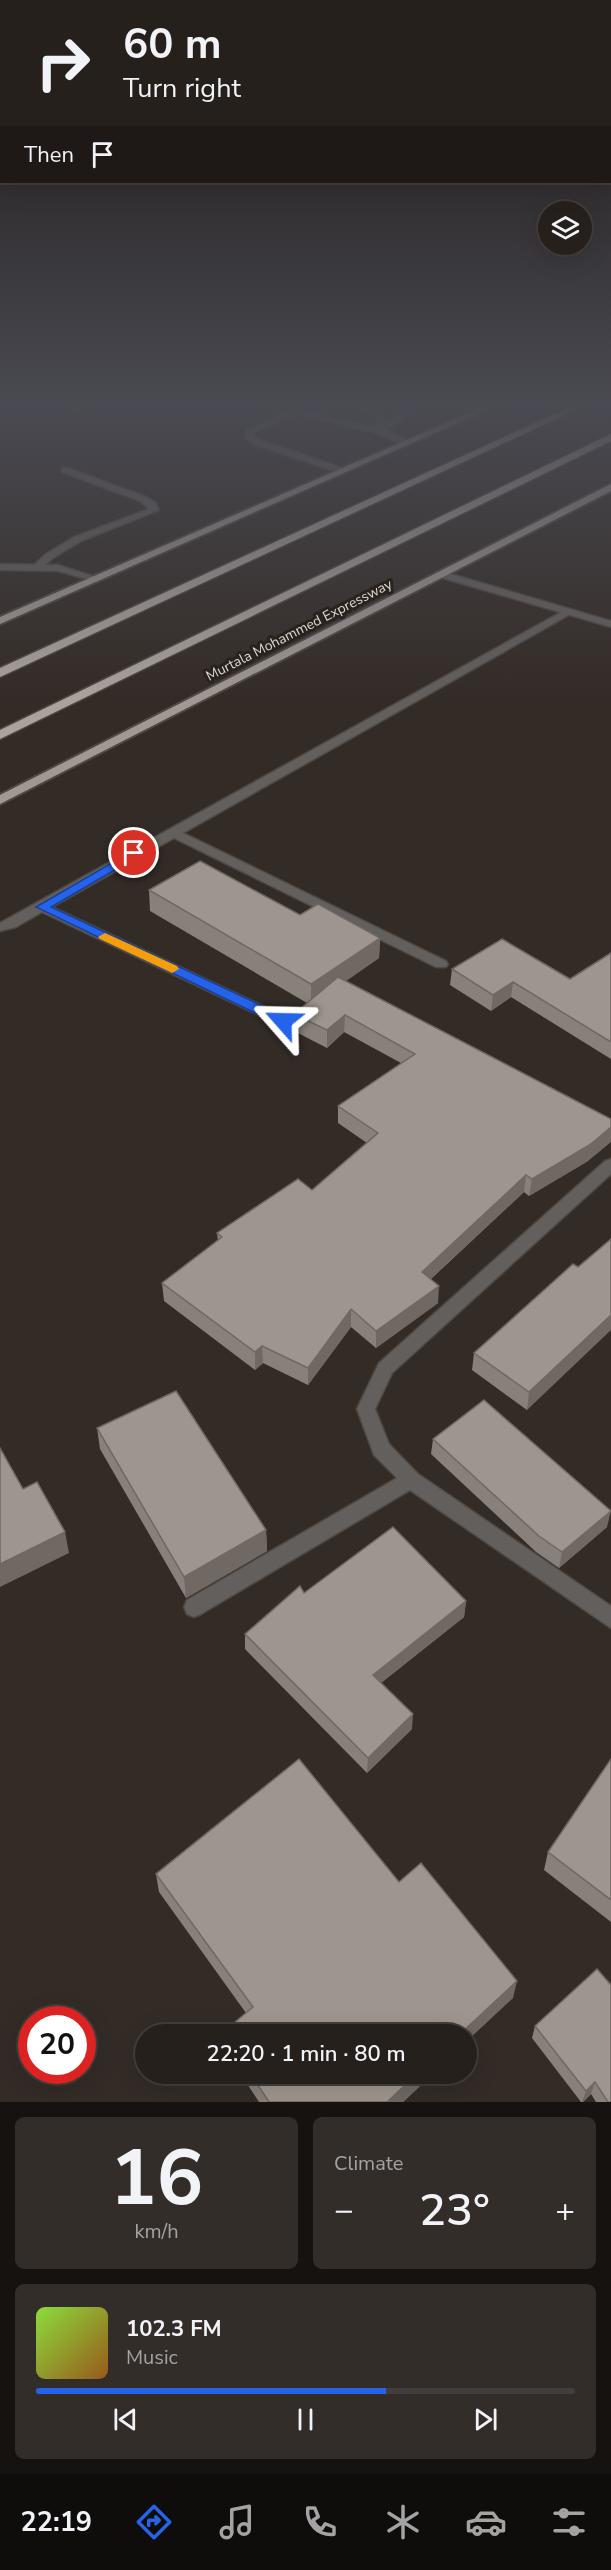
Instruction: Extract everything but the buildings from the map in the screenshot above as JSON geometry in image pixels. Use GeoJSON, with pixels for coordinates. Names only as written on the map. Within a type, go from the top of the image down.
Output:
{"type":"FeatureCollection","features":[{"type":"Feature","properties":{"kind":"highway"},"geometry":{"type":"LineString","coordinates":[[0,621],[268,504]]}},
{"type":"Feature","properties":{"kind":"highway"},"geometry":{"type":"LineString","coordinates":[[0,673],[366,504]]}},
{"type":"Feature","properties":{"kind":"highway"},"geometry":{"type":"LineString","coordinates":[[0,735],[473,504]]}},
{"type":"Feature","properties":{"kind":"highway","name":"Murtala Mohammed Expressway"},"geometry":{"type":"LineString","coordinates":[[0,800],[576,504]]}},
{"type":"Feature","properties":{"kind":"street"},"geometry":{"type":"LineString","coordinates":[[37,567],[52,551],[96,529],[154,510],[152,504]]}},
{"type":"Feature","properties":{"kind":"street"},"geometry":{"type":"LineString","coordinates":[[0,567],[69,569],[97,579]]}},
{"type":"Feature","properties":{"kind":"street"},"geometry":{"type":"LineString","coordinates":[[440,574],[611,624]]}},
{"type":"Feature","properties":{"kind":"street"},"geometry":{"type":"LineString","coordinates":[[0,927],[11,924],[42,907],[171,832],[569,612]]}},
{"type":"Feature","properties":{"kind":"street"},"geometry":{"type":"LineString","coordinates":[[171,832],[441,964]]}},
{"type":"Feature","properties":{"kind":"street"},"geometry":{"type":"LineString","coordinates":[[42,907],[283,1021]]}},
{"type":"Feature","properties":{"kind":"street"},"geometry":{"type":"LineString","coordinates":[[611,1165],[385,1368],[366,1409],[381,1449],[411,1480],[611,1618]]}},
{"type":"Feature","properties":{"kind":"street"},"geometry":{"type":"LineString","coordinates":[[194,1607],[411,1480]]}},
{"type":"Feature","properties":{"kind":"slow traffic"},"geometry":{"type":"LineString","coordinates":[[105,937],[172,969]]}},
{"type":"Feature","properties":{"kind":"route"},"geometry":{"type":"LineString","coordinates":[[134,853],[42,907],[283,1021]]}}]}
